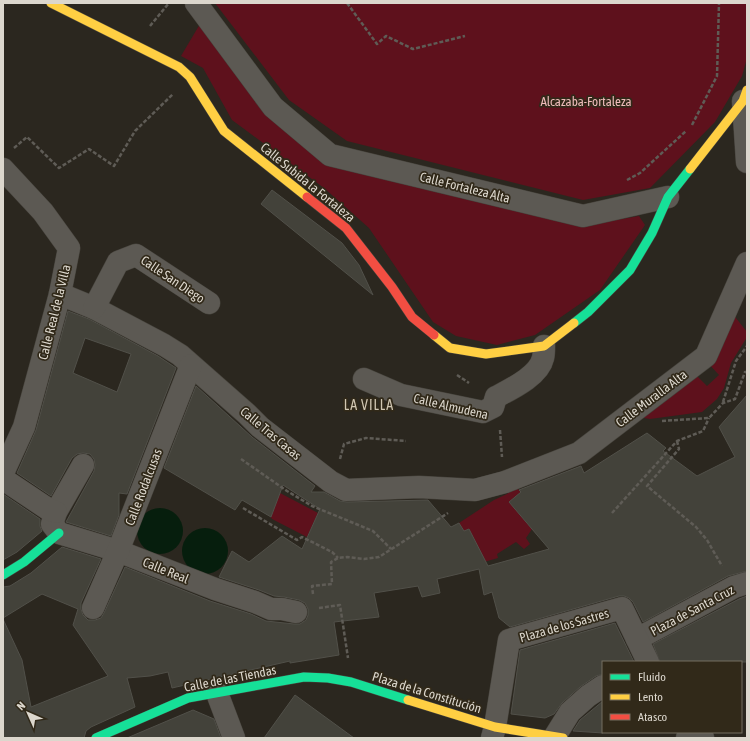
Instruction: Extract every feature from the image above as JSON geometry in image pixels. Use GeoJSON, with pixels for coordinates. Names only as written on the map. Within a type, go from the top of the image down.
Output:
{"type":"FeatureCollection","features":[{"type":"Feature","properties":{"kind":"street","name":"Calle Subida la Fortaleza"},"geometry":{"type":"LineString","coordinates":[[51,3],[179,67],[190,77],[224,131],[346,228],[392,287],[412,317],[450,348],[486,354],[544,346],[588,312],[630,270],[652,233],[668,197]]}},
{"type":"Feature","properties":{"kind":"street","name":"Calle Fortaleza Alta"},"geometry":{"type":"LineString","coordinates":[[196,3],[273,107],[330,155],[584,216],[668,197]]}},
{"type":"Feature","properties":{"kind":"street"},"geometry":{"type":"LineString","coordinates":[[668,197],[745,96]]}},
{"type":"Feature","properties":{"kind":"street"},"geometry":{"type":"LineString","coordinates":[[745,96],[747,162]]}},
{"type":"Feature","properties":{"kind":"street","name":"Calle Real de la Villa"},"geometry":{"type":"LineString","coordinates":[[3,169],[43,212],[70,248],[60,294],[24,427],[3,474]]}},
{"type":"Feature","properties":{"kind":"street","name":"Calle San Diego"},"geometry":{"type":"LineString","coordinates":[[94,308],[118,262],[136,255],[209,303]]}},
{"type":"Feature","properties":{"kind":"street","name":"Calle Muralla Alta"},"geometry":{"type":"LineString","coordinates":[[505,482],[578,453],[706,356],[747,263]]}},
{"type":"Feature","properties":{"kind":"street","name":"Calle Tras Casas"},"geometry":{"type":"LineString","coordinates":[[60,294],[94,308],[180,355],[260,427],[331,482],[346,490],[419,487],[475,490],[505,482]]}},
{"type":"Feature","properties":{"kind":"street"},"geometry":{"type":"LineString","coordinates":[[483,412],[493,407],[496,397],[537,371],[543,359],[544,346]]}},
{"type":"Feature","properties":{"kind":"street","name":"Calle Rodalcusas"},"geometry":{"type":"LineString","coordinates":[[94,608],[191,365]]}},
{"type":"Feature","properties":{"kind":"street","name":"Calle Almudena"},"geometry":{"type":"LineString","coordinates":[[364,379],[401,395],[483,412]]}},
{"type":"Feature","properties":{"kind":"street"},"geometry":{"type":"LineString","coordinates":[[3,575],[24,562],[58,522],[83,466]]}},
{"type":"Feature","properties":{"kind":"street","name":"Calle Real"},"geometry":{"type":"LineString","coordinates":[[3,479],[48,508],[58,522],[118,551],[271,609],[305,610]]}},
{"type":"Feature","properties":{"kind":"street","name":"Plaza de Santa Cruz"},"geometry":{"type":"LineString","coordinates":[[637,639],[734,587],[747,582]]}},
{"type":"Feature","properties":{"kind":"street","name":"Plaza de los Sastres"},"geometry":{"type":"LineString","coordinates":[[494,732],[509,640],[622,608],[646,661]]}},
{"type":"Feature","properties":{"kind":"street","name":"Calle de las Tiendas"},"geometry":{"type":"LineString","coordinates":[[96,738],[188,698],[304,677],[328,678],[352,682]]}},
{"type":"Feature","properties":{"kind":"street","name":"Plaza de la Constitución"},"geometry":{"type":"LineString","coordinates":[[352,682],[494,732],[559,737]]}},
{"type":"Feature","properties":{"kind":"street"},"geometry":{"type":"LineString","coordinates":[[559,737],[570,712],[588,696],[602,687]]}},
{"type":"Feature","properties":{"kind":"street"},"geometry":{"type":"LineString","coordinates":[[217,693],[234,738]]}},
{"type":"Feature","properties":{"kind":"street"},"geometry":{"type":"LineString","coordinates":[[687,738],[699,734],[702,738]]}},
{"type":"Feature","properties":{"kind":"path"},"geometry":{"type":"LineString","coordinates":[[347,3],[376,44],[386,36],[413,49],[465,36]]}},
{"type":"Feature","properties":{"kind":"path"},"geometry":{"type":"LineString","coordinates":[[622,183],[640,173],[690,128],[716,76],[719,3]]}},
{"type":"Feature","properties":{"kind":"path"},"geometry":{"type":"LineString","coordinates":[[13,149],[27,136],[59,168],[89,149],[114,166],[135,131],[190,77]]}},
{"type":"Feature","properties":{"kind":"path"},"geometry":{"type":"LineString","coordinates":[[612,513],[677,441],[702,431],[709,418],[723,403],[736,361],[747,346]]}},
{"type":"Feature","properties":{"kind":"path"},"geometry":{"type":"LineString","coordinates":[[723,403],[735,399],[745,372],[747,372]]}},
{"type":"Feature","properties":{"kind":"path","name":"Calle Almudena"},"geometry":{"type":"LineString","coordinates":[[483,412],[489,416],[499,416],[505,482]]}},
{"type":"Feature","properties":{"kind":"path"},"geometry":{"type":"LineString","coordinates":[[658,422],[709,418]]}},
{"type":"Feature","properties":{"kind":"path"},"geometry":{"type":"LineString","coordinates":[[344,444],[366,438],[406,441]]}},
{"type":"Feature","properties":{"kind":"path"},"geometry":{"type":"LineString","coordinates":[[677,441],[679,449],[647,486],[696,527],[706,540],[723,568]]}},
{"type":"Feature","properties":{"kind":"path"},"geometry":{"type":"LineString","coordinates":[[241,459],[287,491],[312,506],[373,531],[391,549]]}},
{"type":"Feature","properties":{"kind":"path"},"geometry":{"type":"LineString","coordinates":[[244,508],[297,540],[302,537],[332,552],[338,558]]}},
{"type":"Feature","properties":{"kind":"path"},"geometry":{"type":"LineString","coordinates":[[352,682],[340,605],[305,610],[312,586],[332,584],[332,562],[338,558],[347,556],[364,560],[379,557],[451,511]]}},
{"type":"Feature","properties":{"kind":"green space","name":"Alcazaba-Fortaleza"},"geometry":{"type":"Polygon","coordinates":[[[215,3],[747,3],[747,58],[742,76],[715,122],[650,188],[583,200],[347,141],[289,100],[215,3]]]}},
{"type":"Feature","properties":{"kind":"green space"},"geometry":{"type":"Polygon","coordinates":[[[200,24],[329,163],[581,226],[639,216],[645,225],[600,290],[535,335],[497,345],[456,336],[433,322],[369,228],[324,188],[232,120],[203,68],[181,56],[200,24]]]}},
{"type":"Feature","properties":{"kind":"green space"},"geometry":{"type":"Polygon","coordinates":[[[732,313],[747,332],[747,337],[731,363],[724,388],[717,399],[702,412],[650,419],[638,417],[694,373],[707,386],[719,375],[708,363],[732,313]]]}},
{"type":"Feature","properties":{"kind":"green space"},"geometry":{"type":"Polygon","coordinates":[[[515,486],[521,492],[509,502],[532,529],[526,538],[530,544],[524,549],[516,542],[497,554],[498,558],[484,562],[469,529],[464,531],[459,523],[494,500],[507,494],[515,486]]]}},
{"type":"Feature","properties":{"kind":"green space"},"geometry":{"type":"Polygon","coordinates":[[[280,493],[318,513],[307,537],[272,519],[268,513],[280,493]]]}},
{"type":"Feature","properties":{"kind":"shaded area"},"geometry":{"type":"Polygon","coordinates":[[[155,508],[165,508],[173,512],[179,518],[183,526],[183,536],[179,544],[173,550],[165,554],[155,554],[147,550],[141,544],[137,536],[137,526],[141,518],[147,512],[155,508]]]}},
{"type":"Feature","properties":{"kind":"shaded area"},"geometry":{"type":"Polygon","coordinates":[[[200,528],[210,528],[218,532],[224,538],[228,546],[228,556],[224,564],[218,570],[210,574],[200,574],[192,570],[186,564],[182,556],[182,546],[186,538],[192,532],[200,528]]]}},
{"type":"Feature","properties":{"kind":"building"},"geometry":{"type":"Polygon","coordinates":[[[272,190],[342,243],[359,265],[373,295],[261,204],[272,190]]]}},
{"type":"Feature","properties":{"kind":"building"},"geometry":{"type":"Polygon","coordinates":[[[68,311],[89,319],[158,356],[176,368],[127,494],[119,493],[119,515],[111,536],[66,522],[94,471],[94,459],[90,454],[77,454],[72,458],[51,496],[17,473],[36,430],[68,311]],[[85,338],[73,373],[117,392],[131,354],[85,338]]]}},
{"type":"Feature","properties":{"kind":"building"},"geometry":{"type":"Polygon","coordinates":[[[196,386],[252,437],[315,486],[311,492],[324,492],[340,501],[347,502],[428,500],[451,527],[459,523],[464,531],[469,529],[488,566],[549,549],[509,502],[521,492],[519,490],[581,466],[584,473],[647,433],[666,448],[663,451],[697,476],[735,457],[719,427],[747,395],[747,571],[728,576],[643,622],[633,602],[629,598],[619,596],[510,627],[499,618],[492,592],[484,595],[479,569],[437,579],[440,593],[422,597],[418,586],[374,593],[379,617],[334,622],[339,655],[290,663],[290,661],[172,688],[168,672],[150,676],[127,678],[135,707],[91,727],[86,731],[84,738],[3,738],[3,619],[22,660],[31,707],[108,676],[73,625],[78,609],[42,594],[3,618],[3,587],[10,586],[31,573],[62,547],[101,559],[81,603],[83,615],[88,620],[101,618],[125,567],[210,601],[251,614],[266,621],[300,624],[306,620],[308,609],[305,603],[299,600],[274,596],[219,577],[232,551],[249,562],[282,536],[302,549],[320,509],[283,485],[271,517],[242,500],[235,510],[164,468],[196,386]]]}},
{"type":"Feature","properties":{"kind":"building"},"geometry":{"type":"Polygon","coordinates":[[[3,494],[40,519],[42,531],[17,552],[3,560],[3,494]]]}},
{"type":"Feature","properties":{"kind":"building"},"geometry":{"type":"Polygon","coordinates":[[[747,596],[747,662],[660,661],[653,644],[747,596]]]}},
{"type":"Feature","properties":{"kind":"building"},"geometry":{"type":"Polygon","coordinates":[[[615,623],[634,661],[602,661],[602,674],[596,676],[580,687],[562,703],[554,714],[545,718],[511,714],[520,650],[615,623]]]}},
{"type":"Feature","properties":{"kind":"building"},"geometry":{"type":"Polygon","coordinates":[[[295,695],[354,738],[264,738],[295,695]]]}},
{"type":"Feature","properties":{"kind":"building"},"geometry":{"type":"Polygon","coordinates":[[[602,702],[602,733],[573,731],[580,720],[602,702]]]}},
{"type":"Feature","properties":{"kind":"building"},"geometry":{"type":"Polygon","coordinates":[[[193,710],[214,719],[221,738],[127,738],[193,710]]]}},
{"type":"Feature","properties":{"kind":"traffic: fast"},"geometry":{"type":"LineString","coordinates":[[574,323],[588,312],[630,270],[652,233],[668,197],[690,169]]}},
{"type":"Feature","properties":{"kind":"traffic: fast"},"geometry":{"type":"LineString","coordinates":[[3,575],[24,562],[59,533]]}},
{"type":"Feature","properties":{"kind":"traffic: fast"},"geometry":{"type":"LineString","coordinates":[[96,738],[188,698],[304,677],[328,678],[351,682],[408,700]]}},
{"type":"Feature","properties":{"kind":"traffic: slow"},"geometry":{"type":"LineString","coordinates":[[51,3],[179,67],[190,77],[224,131],[307,197]]}},
{"type":"Feature","properties":{"kind":"traffic: slow"},"geometry":{"type":"LineString","coordinates":[[690,169],[743,101],[747,90]]}},
{"type":"Feature","properties":{"kind":"traffic: slow"},"geometry":{"type":"LineString","coordinates":[[434,335],[450,348],[486,354],[544,346],[574,323]]}},
{"type":"Feature","properties":{"kind":"traffic: slow"},"geometry":{"type":"LineString","coordinates":[[408,700],[495,727],[563,738]]}},
{"type":"Feature","properties":{"kind":"traffic: jam"},"geometry":{"type":"LineString","coordinates":[[307,197],[346,228],[392,287],[412,317],[434,335]]}},
{"type":"Feature","properties":{"kind":"district","name":"LA VILLA"},"geometry":{"type":"Point","coordinates":[369,405]}}]}
